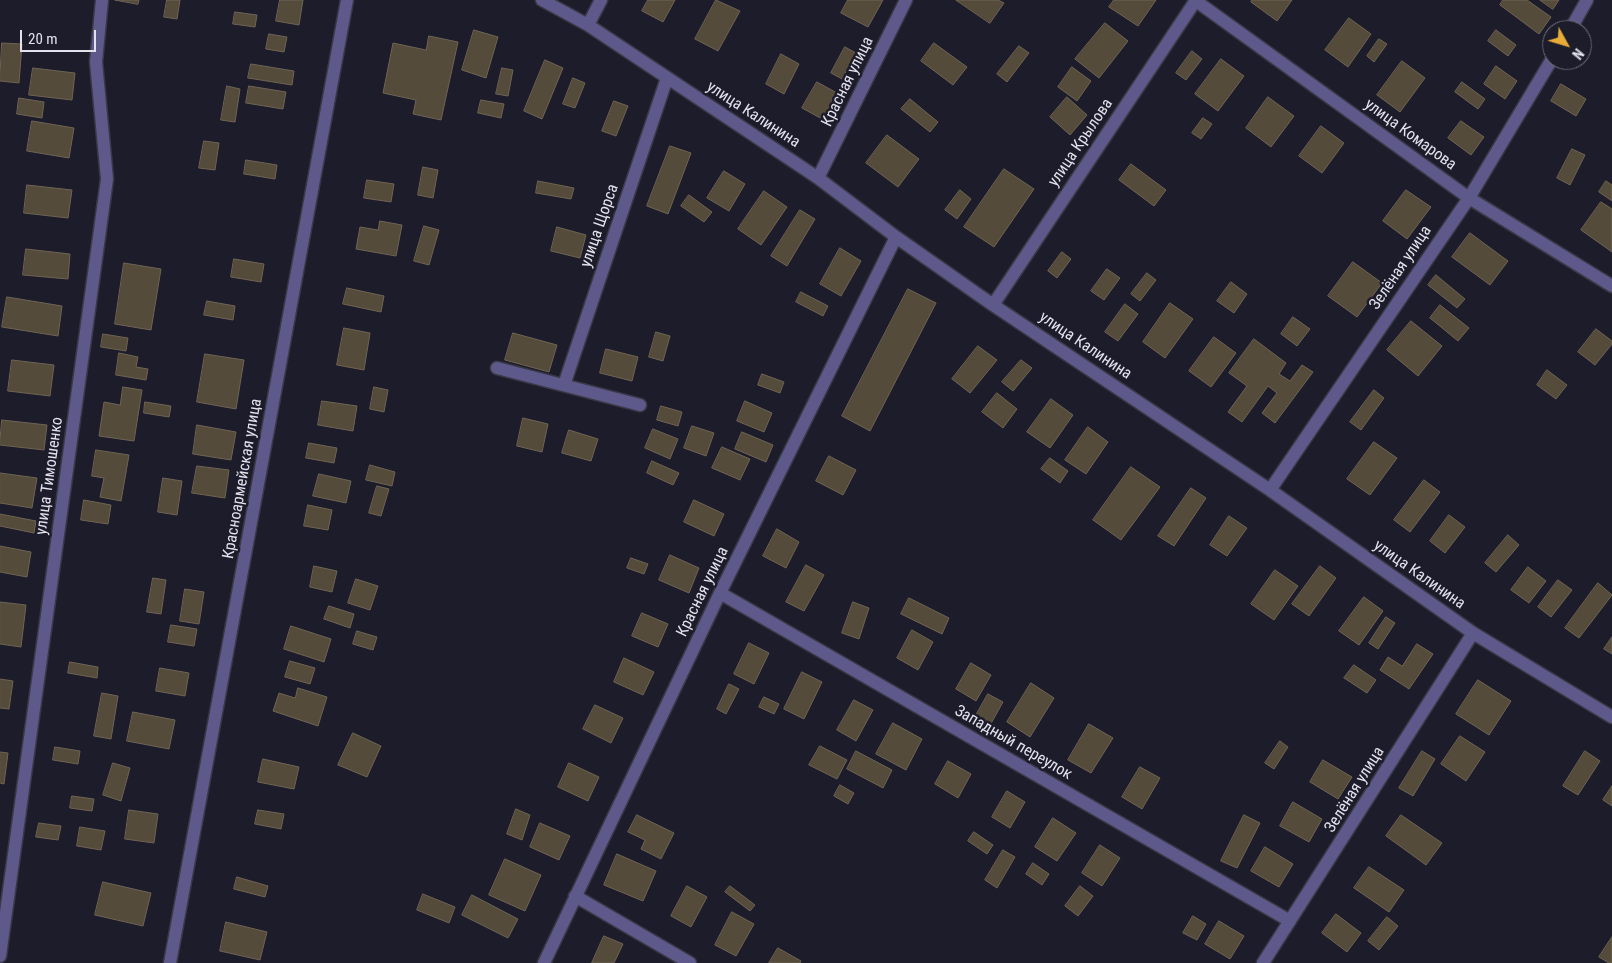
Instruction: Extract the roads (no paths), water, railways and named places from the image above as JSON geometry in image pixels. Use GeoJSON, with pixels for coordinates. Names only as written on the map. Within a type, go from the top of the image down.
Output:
{"type":"FeatureCollection","features":[{"type":"Feature","properties":{"kind":"street","name":"улица Тимошенко"},"geometry":{"type":"LineString","coordinates":[[0,956],[107,179],[96,62],[102,0]]}},
{"type":"Feature","properties":{"kind":"street","name":"Красноармейская улица"},"geometry":{"type":"LineString","coordinates":[[170,963],[347,0]]}},
{"type":"Feature","properties":{"kind":"street","name":"улица Калинина"},"geometry":{"type":"LineString","coordinates":[[542,0],[588,25],[818,178],[896,237],[1270,490],[1473,633],[1612,717]]}},
{"type":"Feature","properties":{"kind":"street"},"geometry":{"type":"LineString","coordinates":[[588,25],[601,0]]}},
{"type":"Feature","properties":{"kind":"street","name":"Красная улица"},"geometry":{"type":"LineString","coordinates":[[818,178],[906,0]]}},
{"type":"Feature","properties":{"kind":"street","name":"улица Комарова"},"geometry":{"type":"LineString","coordinates":[[1196,0],[1469,198],[1612,286]]}},
{"type":"Feature","properties":{"kind":"street","name":"улица Крылова"},"geometry":{"type":"LineString","coordinates":[[994,305],[1196,0]]}},
{"type":"Feature","properties":{"kind":"street"},"geometry":{"type":"LineString","coordinates":[[1576,20],[1588,0]]}},
{"type":"Feature","properties":{"kind":"street","name":"Зелёная улица"},"geometry":{"type":"LineString","coordinates":[[1270,490],[1469,198],[1545,70]]}},
{"type":"Feature","properties":{"kind":"street","name":"улица Щорса"},"geometry":{"type":"LineString","coordinates":[[564,385],[667,78]]}},
{"type":"Feature","properties":{"kind":"street","name":"Красная улица"},"geometry":{"type":"LineString","coordinates":[[544,963],[720,593],[896,237]]}},
{"type":"Feature","properties":{"kind":"street"},"geometry":{"type":"LineString","coordinates":[[497,368],[640,405]]}},
{"type":"Feature","properties":{"kind":"street","name":"Западный переулок"},"geometry":{"type":"LineString","coordinates":[[720,593],[1290,920]]}},
{"type":"Feature","properties":{"kind":"street","name":"Зелёная улица"},"geometry":{"type":"LineString","coordinates":[[1262,963],[1473,633]]}},
{"type":"Feature","properties":{"kind":"street"},"geometry":{"type":"LineString","coordinates":[[575,896],[690,963]]}}]}
